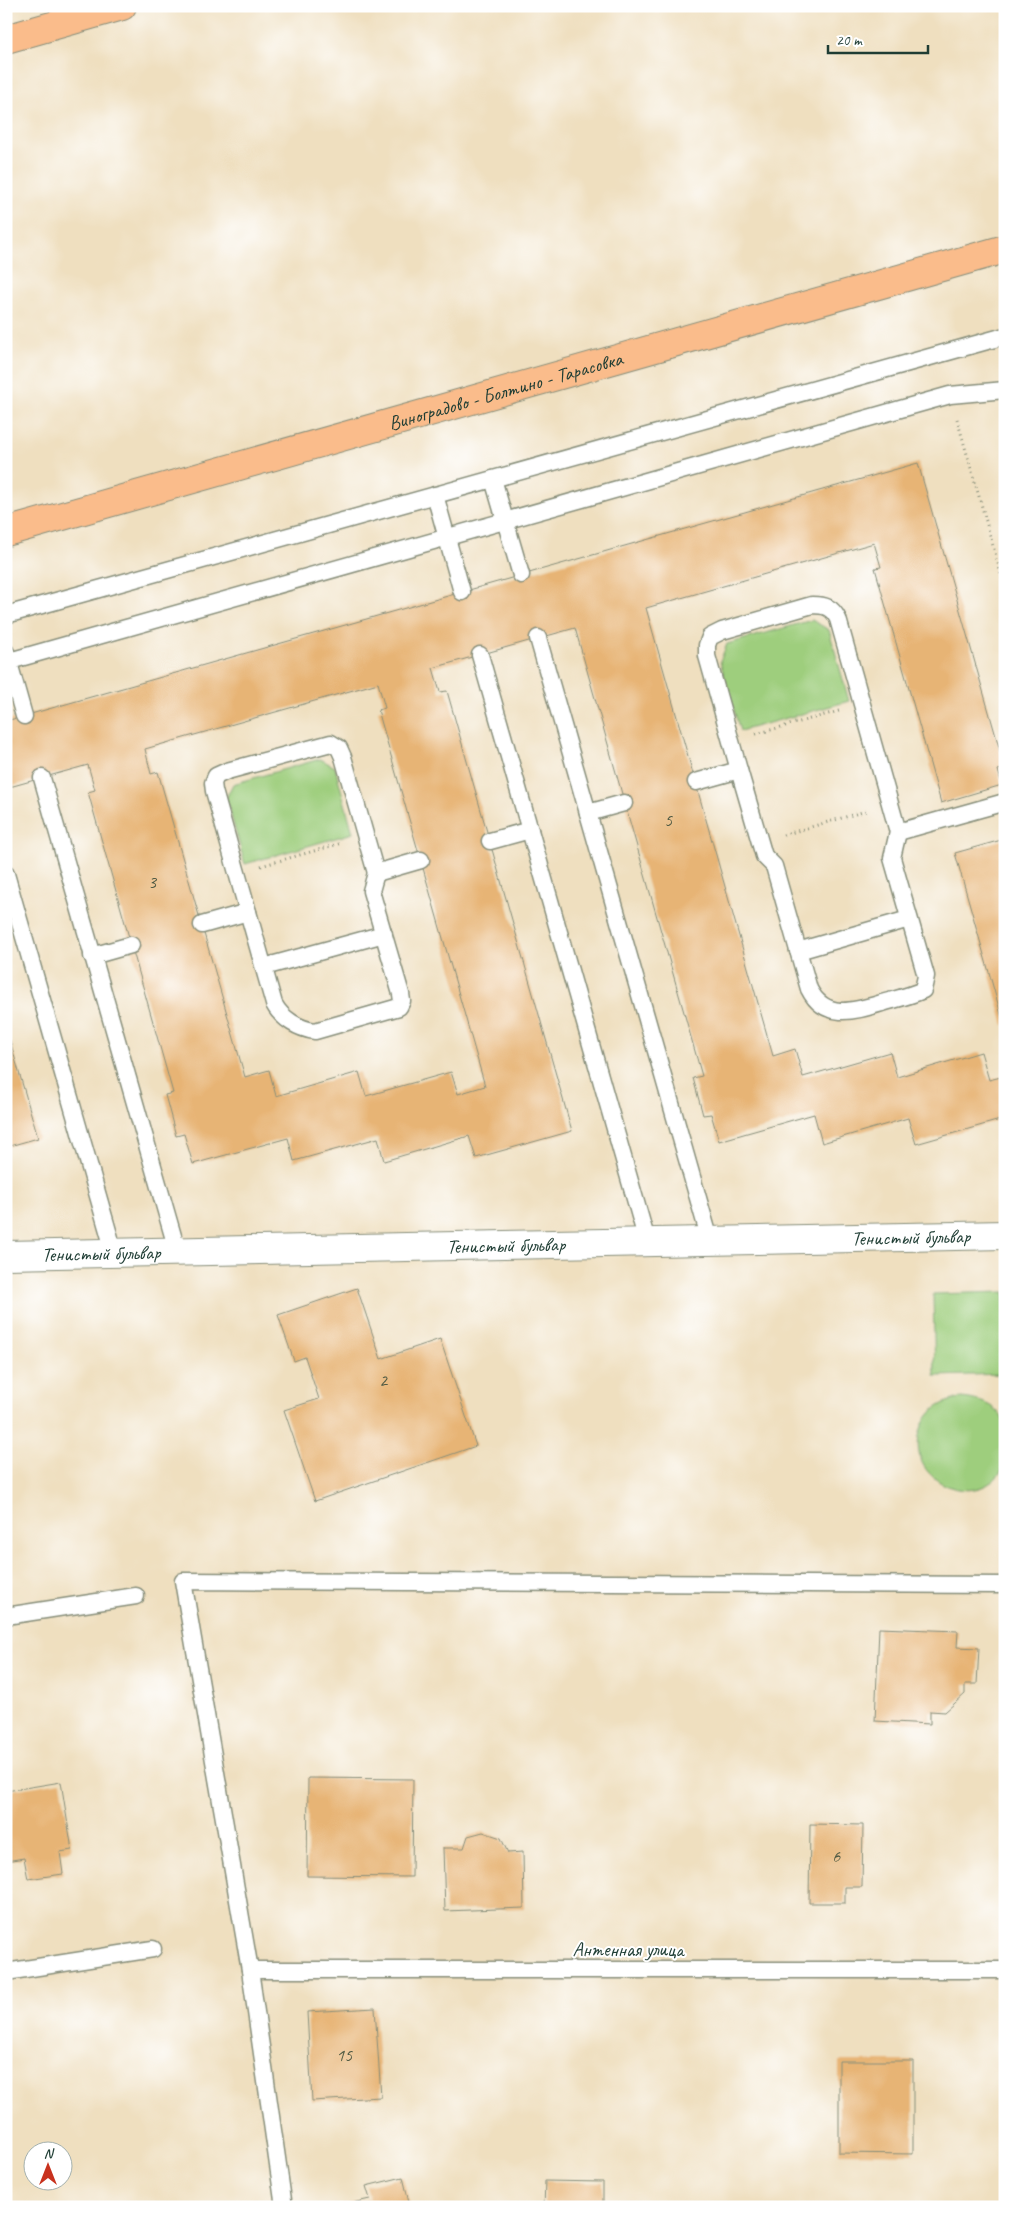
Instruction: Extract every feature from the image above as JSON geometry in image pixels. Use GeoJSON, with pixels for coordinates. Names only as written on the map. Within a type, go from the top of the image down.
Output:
{"type":"FeatureCollection","features":[{"type":"Feature","properties":{"kind":"main road"},"geometry":{"type":"LineString","coordinates":[[6,39],[122,6]]}},
{"type":"Feature","properties":{"kind":"main road","name":"Виноградово - Болтино - Тарасовка"},"geometry":{"type":"LineString","coordinates":[[6,532],[1005,249]]}},
{"type":"Feature","properties":{"kind":"street","name":"Тенистый бульвар"},"geometry":{"type":"LineString","coordinates":[[6,1255],[177,1250],[1005,1235]]}},
{"type":"Feature","properties":{"kind":"lane"},"geometry":{"type":"LineString","coordinates":[[6,615],[1005,336]]}},
{"type":"Feature","properties":{"kind":"lane"},"geometry":{"type":"LineString","coordinates":[[24,716],[7,659],[447,538],[950,395],[1005,390]]}},
{"type":"Feature","properties":{"kind":"lane"},"geometry":{"type":"LineString","coordinates":[[493,479],[521,575]]}},
{"type":"Feature","properties":{"kind":"lane"},"geometry":{"type":"LineString","coordinates":[[435,495],[462,592]]}},
{"type":"Feature","properties":{"kind":"lane"},"geometry":{"type":"LineString","coordinates":[[812,605],[823,605],[833,610],[838,619],[862,704],[898,832],[892,858],[926,976],[923,990],[854,1011],[842,1012],[831,1009],[814,998],[774,866],[764,856],[707,656],[707,645],[710,637],[722,631],[812,605]]}},
{"type":"Feature","properties":{"kind":"lane"},"geometry":{"type":"LineString","coordinates":[[538,638],[710,1240]]}},
{"type":"Feature","properties":{"kind":"lane"},"geometry":{"type":"LineString","coordinates":[[480,655],[647,1241]]}},
{"type":"Feature","properties":{"kind":"lane"},"geometry":{"type":"LineString","coordinates":[[331,743],[339,748],[366,836],[376,873],[371,891],[402,1001],[399,1006],[315,1031],[308,1030],[278,1013],[274,1004],[213,783],[216,776],[311,747],[331,743]]}},
{"type":"Feature","properties":{"kind":"lane"},"geometry":{"type":"LineString","coordinates":[[696,782],[739,770]]}},
{"type":"Feature","properties":{"kind":"lane"},"geometry":{"type":"LineString","coordinates":[[42,778],[177,1250]]}},
{"type":"Feature","properties":{"kind":"lane"},"geometry":{"type":"LineString","coordinates":[[898,832],[1005,802]]}},
{"type":"Feature","properties":{"kind":"lane"},"geometry":{"type":"LineString","coordinates":[[588,813],[624,803]]}},
{"type":"Feature","properties":{"kind":"lane"},"geometry":{"type":"LineString","coordinates":[[490,841],[530,830]]}},
{"type":"Feature","properties":{"kind":"lane"},"geometry":{"type":"LineString","coordinates":[[376,873],[421,860]]}},
{"type":"Feature","properties":{"kind":"lane"},"geometry":{"type":"LineString","coordinates":[[6,874],[114,1252]]}},
{"type":"Feature","properties":{"kind":"lane"},"geometry":{"type":"LineString","coordinates":[[202,925],[248,912]]}},
{"type":"Feature","properties":{"kind":"lane"},"geometry":{"type":"LineString","coordinates":[[798,950],[909,919]]}},
{"type":"Feature","properties":{"kind":"lane"},"geometry":{"type":"LineString","coordinates":[[264,967],[384,934]]}},
{"type":"Feature","properties":{"kind":"lane"},"geometry":{"type":"LineString","coordinates":[[92,956],[131,945]]}},
{"type":"Feature","properties":{"kind":"lane"},"geometry":{"type":"LineString","coordinates":[[284,2207],[250,1970],[183,1581],[1005,1585]]}},
{"type":"Feature","properties":{"kind":"lane"},"geometry":{"type":"LineString","coordinates":[[6,1616],[136,1596]]}},
{"type":"Feature","properties":{"kind":"lane"},"geometry":{"type":"LineString","coordinates":[[6,1972],[153,1949]]}},
{"type":"Feature","properties":{"kind":"lane","name":"Антенная улица"},"geometry":{"type":"LineString","coordinates":[[250,1970],[1005,1970]]}},
{"type":"Feature","properties":{"kind":"path"},"geometry":{"type":"LineString","coordinates":[[950,395],[1005,588]]}},
{"type":"Feature","properties":{"kind":"path"},"geometry":{"type":"LineString","coordinates":[[731,741],[862,704]]}},
{"type":"Feature","properties":{"kind":"path"},"geometry":{"type":"LineString","coordinates":[[760,841],[891,804]]}},
{"type":"Feature","properties":{"kind":"path"},"geometry":{"type":"LineString","coordinates":[[237,873],[366,836]]}},
{"type":"Feature","properties":{"kind":"green space"},"geometry":{"type":"Polygon","coordinates":[[[812,620],[829,630],[849,701],[740,731],[720,661],[727,644],[812,620]]]}},
{"type":"Feature","properties":{"kind":"green space"},"geometry":{"type":"Polygon","coordinates":[[[320,759],[335,767],[353,833],[245,864],[226,798],[233,784],[320,759]]]}},
{"type":"Feature","properties":{"kind":"green space"},"geometry":{"type":"Polygon","coordinates":[[[1005,1292],[1005,1374],[935,1376],[933,1294],[1005,1292]]]}},
{"type":"Feature","properties":{"kind":"green space"},"geometry":{"type":"Polygon","coordinates":[[[960,1398],[979,1401],[992,1407],[1001,1416],[1005,1424],[1005,1465],[993,1481],[978,1488],[962,1489],[946,1485],[932,1476],[922,1463],[918,1446],[922,1426],[929,1415],[942,1404],[960,1398]]]}},
{"type":"Feature","properties":{"kind":"building"},"geometry":{"type":"Polygon","coordinates":[[[918,463],[1005,768],[998,770],[1002,785],[941,803],[875,568],[881,567],[874,543],[646,608],[773,1056],[795,1049],[803,1077],[890,1052],[897,1077],[981,1052],[989,1080],[1005,1076],[1005,1133],[1000,1120],[916,1144],[908,1118],[822,1143],[814,1114],[719,1141],[711,1114],[703,1115],[693,1078],[702,1076],[575,628],[433,668],[440,692],[447,691],[572,1131],[476,1158],[469,1136],[384,1161],[378,1138],[294,1161],[288,1138],[193,1164],[184,1134],[176,1136],[165,1095],[173,1093],[88,792],[95,790],[88,765],[6,788],[6,721],[918,463]],[[378,683],[145,749],[151,774],[158,772],[245,1077],[269,1070],[276,1096],[359,1072],[366,1096],[451,1072],[458,1094],[485,1086],[378,710],[385,708],[378,683]]]}},
{"type":"Feature","properties":{"kind":"building"},"geometry":{"type":"Polygon","coordinates":[[[1005,839],[1005,1025],[1004,1025],[955,853],[1005,839]]]}},
{"type":"Feature","properties":{"kind":"building"},"geometry":{"type":"Polygon","coordinates":[[[6,1027],[38,1138],[6,1147],[6,1027]]]}},
{"type":"Feature","properties":{"kind":"building"},"geometry":{"type":"Polygon","coordinates":[[[357,1288],[381,1359],[440,1339],[476,1446],[315,1501],[284,1410],[319,1399],[305,1357],[294,1361],[278,1315],[357,1288]]]}},
{"type":"Feature","properties":{"kind":"building"},"geometry":{"type":"Polygon","coordinates":[[[879,1628],[958,1631],[957,1647],[979,1648],[977,1684],[965,1684],[965,1694],[945,1712],[930,1711],[930,1724],[875,1721],[879,1628]]]}},
{"type":"Feature","properties":{"kind":"building"},"geometry":{"type":"Polygon","coordinates":[[[308,1778],[413,1779],[412,1877],[307,1876],[308,1778]]]}},
{"type":"Feature","properties":{"kind":"building"},"geometry":{"type":"Polygon","coordinates":[[[61,1782],[72,1850],[60,1852],[63,1874],[28,1879],[24,1858],[6,1861],[6,1791],[61,1782]]]}},
{"type":"Feature","properties":{"kind":"building"},"geometry":{"type":"Polygon","coordinates":[[[810,1824],[863,1825],[862,1887],[845,1887],[845,1903],[809,1903],[810,1824]]]}},
{"type":"Feature","properties":{"kind":"building"},"geometry":{"type":"Polygon","coordinates":[[[483,1832],[501,1838],[508,1853],[523,1852],[524,1908],[445,1911],[443,1848],[464,1848],[468,1836],[483,1832]]]}},
{"type":"Feature","properties":{"kind":"building"},"geometry":{"type":"Polygon","coordinates":[[[375,2008],[381,2097],[312,2101],[307,2012],[375,2008]]]}},
{"type":"Feature","properties":{"kind":"building"},"geometry":{"type":"Polygon","coordinates":[[[839,2061],[913,2061],[913,2154],[839,2153],[839,2061]]]}},
{"type":"Feature","properties":{"kind":"building"},"geometry":{"type":"Polygon","coordinates":[[[403,2177],[410,2207],[344,2207],[343,2205],[370,2199],[366,2186],[403,2177]]]}},
{"type":"Feature","properties":{"kind":"building"},"geometry":{"type":"Polygon","coordinates":[[[545,2181],[603,2182],[603,2207],[544,2207],[545,2181]]]}}]}
